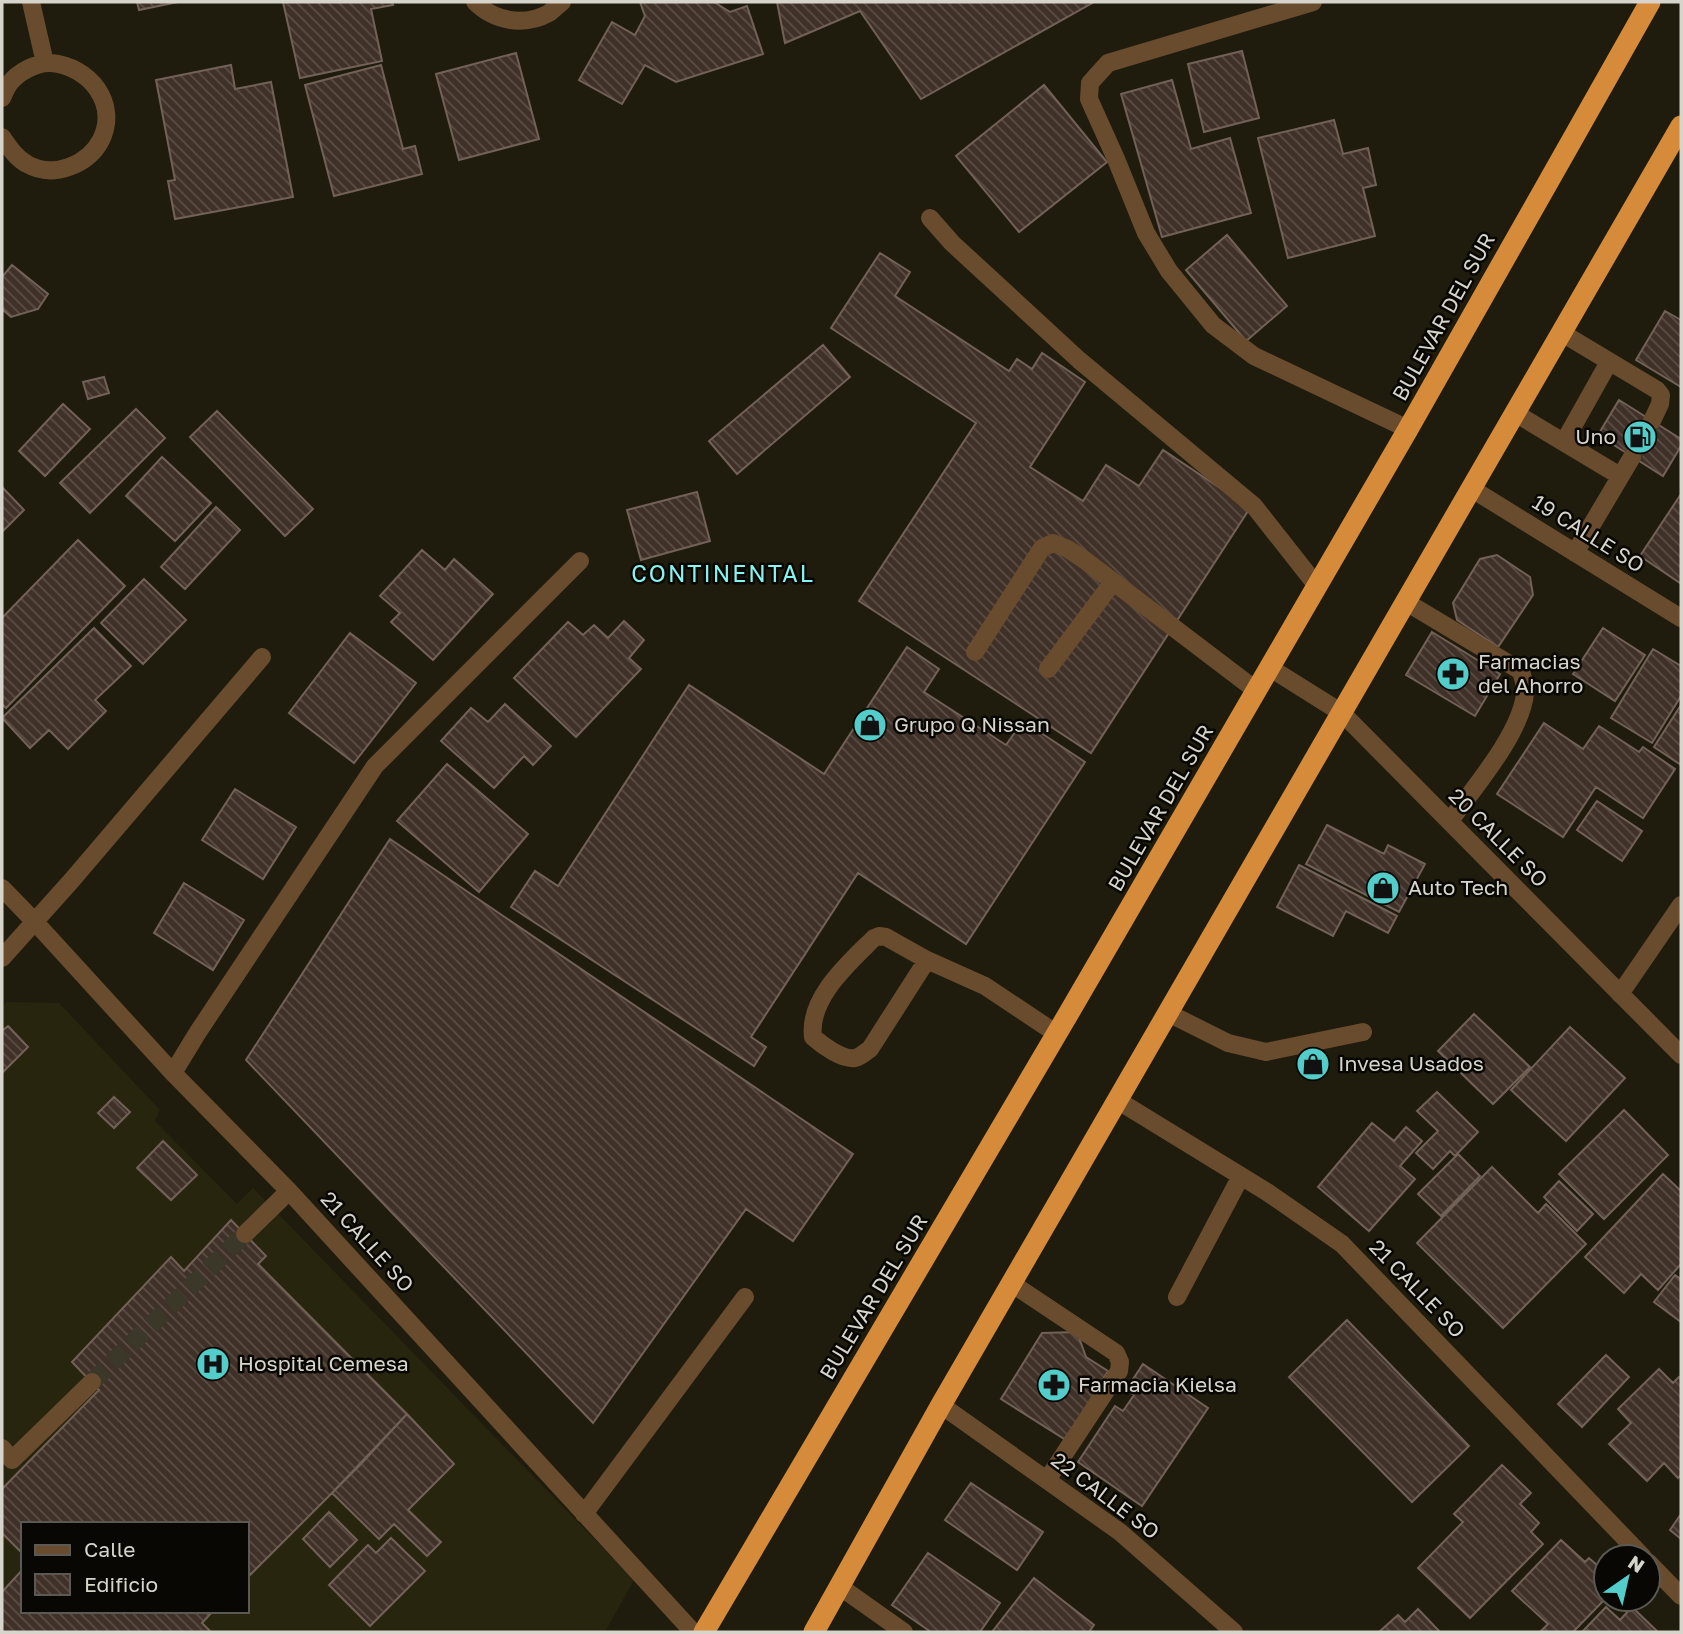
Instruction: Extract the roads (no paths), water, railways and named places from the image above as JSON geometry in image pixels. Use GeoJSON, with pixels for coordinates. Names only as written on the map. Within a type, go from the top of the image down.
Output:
{"type":"FeatureCollection","features":[{"type":"Feature","properties":{"kind":"highway","name":"BULEVAR DEL SUR"},"geometry":{"type":"LineString","coordinates":[[704,1632],[1257,691],[1650,2]]}},
{"type":"Feature","properties":{"kind":"highway"},"geometry":{"type":"LineString","coordinates":[[814,1632],[1011,1283],[1681,126]]}},
{"type":"Feature","properties":{"kind":"street"},"geometry":{"type":"LineString","coordinates":[[31,2],[45,63]]}},
{"type":"Feature","properties":{"kind":"street"},"geometry":{"type":"LineString","coordinates":[[475,2],[491,15],[510,21],[531,20],[550,13],[562,2]]}},
{"type":"Feature","properties":{"kind":"street"},"geometry":{"type":"LineString","coordinates":[[1313,2],[1108,63],[1090,83],[1089,99],[1146,233],[1169,271],[1213,325],[1254,356],[1408,429]]}},
{"type":"Feature","properties":{"kind":"street"},"geometry":{"type":"LineString","coordinates":[[2,98],[9,84],[23,71],[45,63],[64,64],[81,72],[95,84],[103,100],[106,119],[102,138],[93,152],[78,164],[60,170],[41,169],[27,164],[12,153],[2,136]]}},
{"type":"Feature","properties":{"kind":"street"},"geometry":{"type":"LineString","coordinates":[[930,218],[952,243],[1079,360],[1254,506],[1317,586]]}},
{"type":"Feature","properties":{"kind":"street"},"geometry":{"type":"LineString","coordinates":[[1562,333],[1657,390],[1661,394],[1660,404],[1652,421]]}},
{"type":"Feature","properties":{"kind":"street"},"geometry":{"type":"LineString","coordinates":[[1564,442],[1609,362]]}},
{"type":"Feature","properties":{"kind":"street"},"geometry":{"type":"LineString","coordinates":[[1515,413],[1620,476]]}},
{"type":"Feature","properties":{"kind":"street"},"geometry":{"type":"LineString","coordinates":[[1574,553],[1632,457]]}},
{"type":"Feature","properties":{"kind":"street","name":"19 CALLE SO"},"geometry":{"type":"LineString","coordinates":[[1472,489],[1681,618]]}},
{"type":"Feature","properties":{"kind":"street"},"geometry":{"type":"LineString","coordinates":[[975,652],[1042,548],[1053,543],[1068,549],[1257,691]]}},
{"type":"Feature","properties":{"kind":"street"},"geometry":{"type":"LineString","coordinates":[[173,1073],[374,766],[580,561]]}},
{"type":"Feature","properties":{"kind":"street"},"geometry":{"type":"LineString","coordinates":[[1048,669],[1113,582]]}},
{"type":"Feature","properties":{"kind":"street"},"geometry":{"type":"LineString","coordinates":[[1406,602],[1521,671],[1525,690],[1515,728],[1450,821]]}},
{"type":"Feature","properties":{"kind":"street"},"geometry":{"type":"LineString","coordinates":[[2,958],[262,657]]}},
{"type":"Feature","properties":{"kind":"street","name":"20 CALLE SO"},"geometry":{"type":"LineString","coordinates":[[1270,668],[1342,713],[1681,1055]]}},
{"type":"Feature","properties":{"kind":"street","name":"21 CALLE SO"},"geometry":{"type":"LineString","coordinates":[[2,888],[173,1073],[289,1191],[693,1632]]}},
{"type":"Feature","properties":{"kind":"street"},"geometry":{"type":"LineString","coordinates":[[1620,994],[1681,905]]}},
{"type":"Feature","properties":{"kind":"street"},"geometry":{"type":"LineString","coordinates":[[927,960],[870,1049],[858,1058],[847,1058],[823,1046],[813,1037],[812,1028],[817,1006],[844,968],[879,936],[985,986],[1057,1034]]}},
{"type":"Feature","properties":{"kind":"street"},"geometry":{"type":"LineString","coordinates":[[1168,1013],[1228,1043],[1266,1052],[1363,1032]]}},
{"type":"Feature","properties":{"kind":"street","name":"21 CALLE SO"},"geometry":{"type":"LineString","coordinates":[[1117,1100],[1241,1176],[1342,1244],[1630,1543]]}},
{"type":"Feature","properties":{"kind":"street"},"geometry":{"type":"LineString","coordinates":[[1177,1297],[1241,1176]]}},
{"type":"Feature","properties":{"kind":"street"},"geometry":{"type":"LineString","coordinates":[[245,1234],[289,1191]]}},
{"type":"Feature","properties":{"kind":"street"},"geometry":{"type":"LineString","coordinates":[[1011,1283],[1116,1353],[1120,1362],[1119,1371],[1047,1480]]}},
{"type":"Feature","properties":{"kind":"street"},"geometry":{"type":"LineString","coordinates":[[584,1514],[745,1297]]}},
{"type":"Feature","properties":{"kind":"street"},"geometry":{"type":"LineString","coordinates":[[2,1448],[12,1460],[92,1382]]}},
{"type":"Feature","properties":{"kind":"street","name":"22 CALLE SO"},"geometry":{"type":"LineString","coordinates":[[941,1405],[1120,1532],[1234,1632]]}},
{"type":"Feature","properties":{"kind":"street"},"geometry":{"type":"LineString","coordinates":[[1662,1576],[1681,1596]]}},
{"type":"Feature","properties":{"kind":"street"},"geometry":{"type":"LineString","coordinates":[[839,1586],[904,1632]]}},
{"type":"Feature","properties":{"kind":"tunnel"},"geometry":{"type":"LineString","coordinates":[[1632,457],[1652,421]]}},
{"type":"Feature","properties":{"kind":"tunnel"},"geometry":{"type":"LineString","coordinates":[[92,1382],[245,1234]]}},
{"type":"Feature","properties":{"kind":"place","name":"Uno"},"geometry":{"type":"Point","coordinates":[1640,437]}},
{"type":"Feature","properties":{"kind":"place","name":"Farmacias del Ahorro"},"geometry":{"type":"Point","coordinates":[1453,674]}},
{"type":"Feature","properties":{"kind":"place","name":"Grupo Q Nissan"},"geometry":{"type":"Point","coordinates":[870,725]}},
{"type":"Feature","properties":{"kind":"place","name":"Auto Tech"},"geometry":{"type":"Point","coordinates":[1383,888]}},
{"type":"Feature","properties":{"kind":"place","name":"Invesa Usados"},"geometry":{"type":"Point","coordinates":[1313,1064]}},
{"type":"Feature","properties":{"kind":"place","name":"Hospital Cemesa"},"geometry":{"type":"Point","coordinates":[213,1364]}},
{"type":"Feature","properties":{"kind":"place","name":"Farmacia Kielsa"},"geometry":{"type":"Point","coordinates":[1054,1385]}},
{"type":"Feature","properties":{"kind":"district","name":"CONTINENTAL"},"geometry":{"type":"Point","coordinates":[723,574]}}]}
